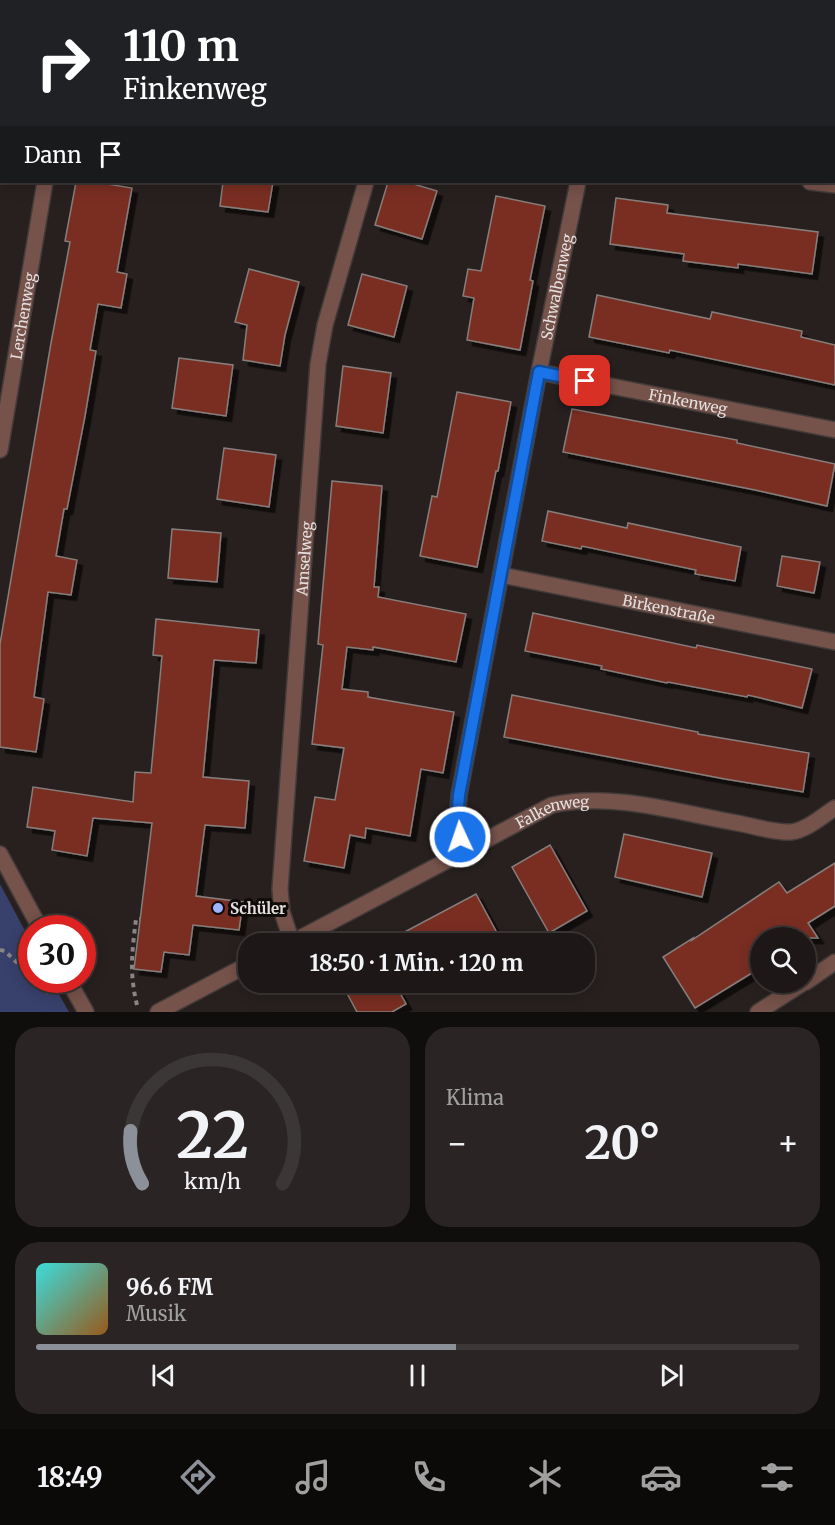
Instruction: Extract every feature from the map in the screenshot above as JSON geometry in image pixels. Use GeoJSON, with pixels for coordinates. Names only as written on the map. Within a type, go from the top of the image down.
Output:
{"type":"FeatureCollection","features":[{"type":"Feature","properties":{"kind":"street","name":"Lerchenweg"},"geometry":{"type":"LineString","coordinates":[[0,450],[45,183]]}},
{"type":"Feature","properties":{"kind":"street","name":"Amselweg"},"geometry":{"type":"LineString","coordinates":[[288,933],[282,912],[280,889],[318,364],[325,325],[366,183]]}},
{"type":"Feature","properties":{"kind":"street","name":"Schwalbenweg"},"geometry":{"type":"LineString","coordinates":[[462,852],[457,823],[459,795],[539,372],[578,183]]}},
{"type":"Feature","properties":{"kind":"street"},"geometry":{"type":"LineString","coordinates":[[818,183],[835,185]]}},
{"type":"Feature","properties":{"kind":"street","name":"Finkenweg"},"geometry":{"type":"LineString","coordinates":[[539,372],[835,430]]}},
{"type":"Feature","properties":{"kind":"street","name":"Birkenstraße"},"geometry":{"type":"LineString","coordinates":[[501,576],[835,642]]}},
{"type":"Feature","properties":{"kind":"street","name":"Falkenweg"},"geometry":{"type":"LineString","coordinates":[[310,933],[552,806],[573,801],[620,802],[792,832],[806,827],[835,808]]}},
{"type":"Feature","properties":{"kind":"street"},"geometry":{"type":"LineString","coordinates":[[0,854],[33,915]]}},
{"type":"Feature","properties":{"kind":"street"},"geometry":{"type":"LineString","coordinates":[[816,975],[835,962]]}},
{"type":"Feature","properties":{"kind":"street"},"geometry":{"type":"LineString","coordinates":[[158,1012],[238,970]]}},
{"type":"Feature","properties":{"kind":"street"},"geometry":{"type":"LineString","coordinates":[[75,993],[86,1012]]}},
{"type":"Feature","properties":{"kind":"street"},"geometry":{"type":"LineString","coordinates":[[758,1012],[788,993]]}},
{"type":"Feature","properties":{"kind":"path"},"geometry":{"type":"LineString","coordinates":[[139,1012],[130,965],[136,919],[140,919]]}},
{"type":"Feature","properties":{"kind":"path"},"geometry":{"type":"LineString","coordinates":[[0,950],[5,951],[18,964]]}},
{"type":"Feature","properties":{"kind":"shaded area"},"geometry":{"type":"Polygon","coordinates":[[[0,884],[18,918],[18,993],[58,993],[69,1012],[0,1012],[0,884]]]}},
{"type":"Feature","properties":{"kind":"building"},"geometry":{"type":"Polygon","coordinates":[[[76,183],[101,183],[132,188],[117,272],[127,274],[121,308],[98,304],[90,350],[96,351],[56,556],[77,560],[71,595],[48,592],[34,697],[44,699],[36,752],[0,747],[0,644],[70,242],[65,241],[76,183]]]}},
{"type":"Feature","properties":{"kind":"building"},"geometry":{"type":"Polygon","coordinates":[[[223,183],[273,183],[268,212],[220,206],[223,183]]]}},
{"type":"Feature","properties":{"kind":"building"},"geometry":{"type":"Polygon","coordinates":[[[388,183],[410,183],[437,191],[422,239],[375,225],[388,183]]]}},
{"type":"Feature","properties":{"kind":"building"},"geometry":{"type":"Polygon","coordinates":[[[496,196],[545,206],[530,280],[533,281],[520,350],[467,340],[474,298],[463,296],[468,269],[481,271],[496,196]]]}},
{"type":"Feature","properties":{"kind":"building"},"geometry":{"type":"Polygon","coordinates":[[[616,198],[668,205],[667,213],[818,232],[812,274],[738,264],[738,268],[683,261],[684,254],[610,244],[616,198]]]}},
{"type":"Feature","properties":{"kind":"building"},"geometry":{"type":"Polygon","coordinates":[[[249,269],[299,282],[285,335],[280,366],[243,360],[247,325],[235,322],[249,269]]]}},
{"type":"Feature","properties":{"kind":"building"},"geometry":{"type":"Polygon","coordinates":[[[362,274],[407,286],[394,337],[348,325],[362,274]]]}},
{"type":"Feature","properties":{"kind":"building"},"geometry":{"type":"Polygon","coordinates":[[[597,295],[710,319],[712,312],[802,331],[801,337],[835,345],[835,385],[670,350],[669,353],[589,337],[597,295]]]}},
{"type":"Feature","properties":{"kind":"building"},"geometry":{"type":"Polygon","coordinates":[[[179,358],[233,365],[226,416],[172,408],[179,358]]]}},
{"type":"Feature","properties":{"kind":"building"},"geometry":{"type":"Polygon","coordinates":[[[343,366],[391,373],[383,433],[336,426],[343,366]]]}},
{"type":"Feature","properties":{"kind":"building"},"geometry":{"type":"Polygon","coordinates":[[[457,392],[511,402],[477,567],[420,556],[432,496],[437,497],[457,392]]]}},
{"type":"Feature","properties":{"kind":"building"},"geometry":{"type":"Polygon","coordinates":[[[572,409],[737,440],[737,443],[835,464],[827,506],[563,452],[572,409]]]}},
{"type":"Feature","properties":{"kind":"building"},"geometry":{"type":"Polygon","coordinates":[[[224,448],[276,455],[269,507],[217,499],[224,448]]]}},
{"type":"Feature","properties":{"kind":"building"},"geometry":{"type":"Polygon","coordinates":[[[332,481],[382,486],[374,587],[379,587],[378,597],[466,614],[456,662],[373,647],[373,650],[347,647],[342,689],[368,692],[368,697],[454,712],[443,773],[421,769],[410,836],[366,828],[365,838],[350,835],[344,868],[304,861],[315,797],[335,800],[344,748],[312,744],[323,645],[318,644],[332,481]]]}},
{"type":"Feature","properties":{"kind":"building"},"geometry":{"type":"Polygon","coordinates":[[[548,511],[627,528],[628,523],[741,547],[735,581],[695,574],[696,570],[582,546],[581,549],[542,541],[548,511]]]}},
{"type":"Feature","properties":{"kind":"building"},"geometry":{"type":"Polygon","coordinates":[[[172,529],[221,533],[217,582],[168,578],[172,529]]]}},
{"type":"Feature","properties":{"kind":"building"},"geometry":{"type":"Polygon","coordinates":[[[782,556],[820,562],[814,593],[777,586],[782,556]]]}},
{"type":"Feature","properties":{"kind":"building"},"geometry":{"type":"Polygon","coordinates":[[[533,613],[696,648],[697,645],[812,669],[802,708],[748,695],[747,697],[667,683],[601,669],[602,666],[525,651],[533,613]]]}},
{"type":"Feature","properties":{"kind":"building"},"geometry":{"type":"Polygon","coordinates":[[[156,619],[259,630],[256,663],[214,660],[203,777],[249,781],[245,828],[205,825],[196,896],[243,902],[239,930],[193,925],[189,955],[164,952],[161,972],[134,969],[152,823],[93,818],[87,856],[52,850],[55,831],[27,827],[33,787],[133,802],[135,772],[151,773],[162,656],[153,655],[156,619]]]}},
{"type":"Feature","properties":{"kind":"building"},"geometry":{"type":"Polygon","coordinates":[[[512,695],[698,732],[698,734],[809,753],[803,792],[504,737],[512,695]]]}},
{"type":"Feature","properties":{"kind":"building"},"geometry":{"type":"Polygon","coordinates":[[[624,834],[712,853],[702,897],[615,877],[624,834]]]}},
{"type":"Feature","properties":{"kind":"building"},"geometry":{"type":"Polygon","coordinates":[[[550,845],[587,911],[549,933],[512,867],[550,845]]]}},
{"type":"Feature","properties":{"kind":"building"},"geometry":{"type":"Polygon","coordinates":[[[835,863],[835,906],[808,923],[811,927],[750,927],[750,974],[695,1008],[663,957],[779,882],[787,893],[835,863]]]}},
{"type":"Feature","properties":{"kind":"building"},"geometry":{"type":"Polygon","coordinates":[[[476,894],[497,933],[403,933],[476,894]]]}},
{"type":"Feature","properties":{"kind":"building"},"geometry":{"type":"Polygon","coordinates":[[[347,993],[400,993],[406,1004],[392,1012],[357,1012],[347,993]]]}},
{"type":"Feature","properties":{"kind":"place","name":"Schüler"},"geometry":{"type":"Point","coordinates":[218,908]}},
{"type":"Feature","properties":{"kind":"route"},"geometry":{"type":"LineString","coordinates":[[460,837],[457,823],[459,795],[539,372],[585,381]]}}]}
